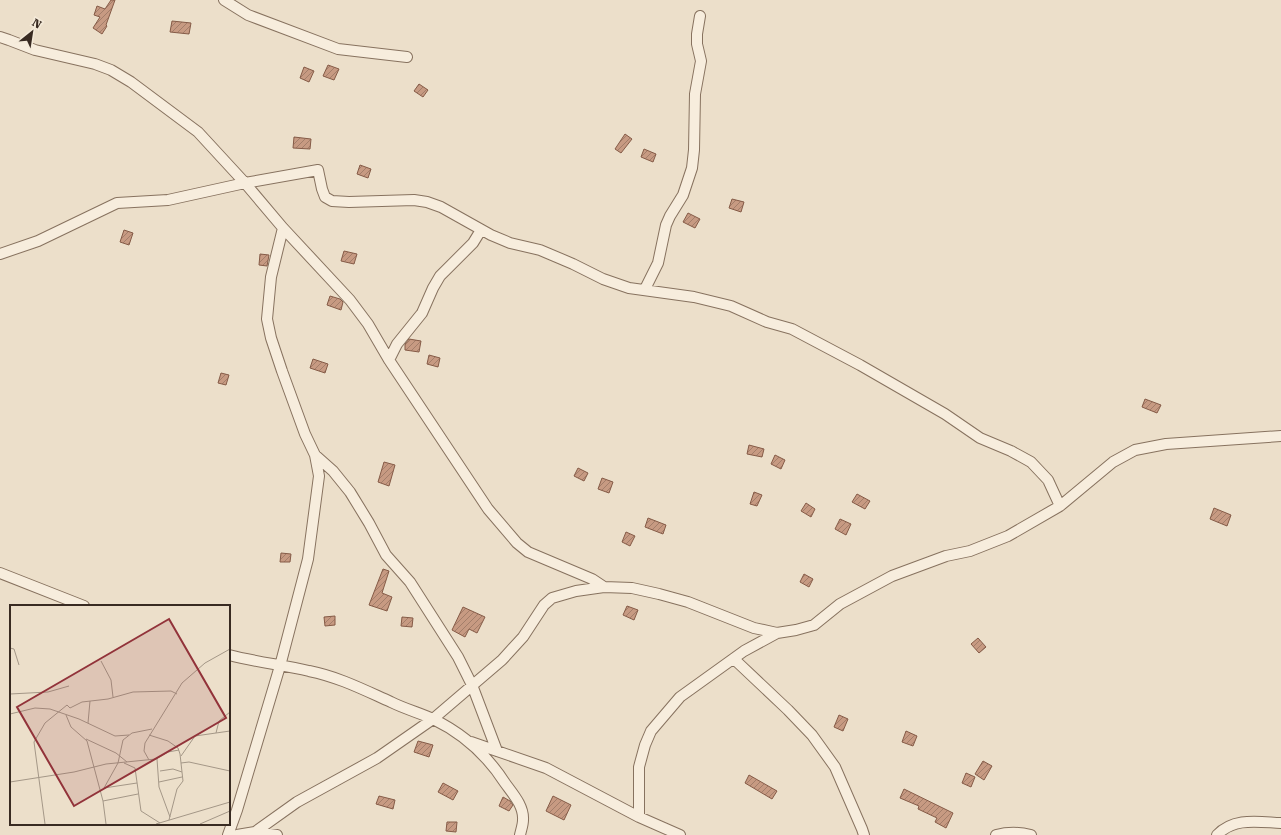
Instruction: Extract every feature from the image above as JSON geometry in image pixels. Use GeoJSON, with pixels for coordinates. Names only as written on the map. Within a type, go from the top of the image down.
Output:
{"type":"FeatureCollection","features":[{"type":"Feature","properties":{"kind":"street"},"geometry":{"type":"LineString","coordinates":[[224,0],[248,15],[338,50],[407,57]]}},
{"type":"Feature","properties":{"kind":"street"},"geometry":{"type":"LineString","coordinates":[[645,289],[658,263],[666,225],[670,216],[684,195],[692,168],[694,150],[695,94],[701,61],[697,44],[700,16]]}},
{"type":"Feature","properties":{"kind":"street"},"geometry":{"type":"LineString","coordinates":[[0,37],[35,50],[95,64],[111,70],[131,82],[198,132],[245,183],[283,228],[322,268],[350,300],[368,324],[488,509],[516,542],[528,552],[592,578],[604,587]]}},
{"type":"Feature","properties":{"kind":"street"},"geometry":{"type":"LineString","coordinates":[[0,254],[38,241],[117,203],[168,200],[245,183],[318,170],[325,197],[332,201],[349,202],[414,200],[427,202],[510,243],[540,250],[573,264],[602,279],[629,288],[694,296],[731,306],[768,322],[792,329],[860,365],[945,414],[980,438],[1011,451],[1031,462],[1048,480],[1060,506]]}},
{"type":"Feature","properties":{"kind":"street"},"geometry":{"type":"LineString","coordinates":[[228,835],[237,810],[280,666],[308,559],[319,476],[315,455],[305,434],[282,371],[271,338],[267,319],[271,277],[283,228]]}},
{"type":"Feature","properties":{"kind":"street"},"geometry":{"type":"LineString","coordinates":[[390,360],[400,340],[422,313],[440,276],[473,243],[481,230]]}},
{"type":"Feature","properties":{"kind":"street"},"geometry":{"type":"LineString","coordinates":[[639,817],[639,767],[645,745],[651,731],[680,697],[744,651],[777,633],[814,625],[840,604],[892,576],[946,556],[970,551],[1008,536],[1060,506],[1113,462],[1135,450],[1166,444],[1281,436]]}},
{"type":"Feature","properties":{"kind":"street"},"geometry":{"type":"LineString","coordinates":[[315,455],[334,471],[350,492],[386,555],[410,582],[458,658],[472,685],[496,751]]}},
{"type":"Feature","properties":{"kind":"street"},"geometry":{"type":"LineString","coordinates":[[0,573],[81,605]]}},
{"type":"Feature","properties":{"kind":"street"},"geometry":{"type":"LineString","coordinates":[[255,832],[297,802],[377,758],[433,719],[502,660],[522,637],[548,600],[576,591],[604,587],[632,588],[688,602],[754,628],[777,633]]}},
{"type":"Feature","properties":{"kind":"street"},"geometry":{"type":"LineString","coordinates":[[230,655],[311,671],[353,684],[391,702],[433,719],[469,741],[546,768],[639,817],[680,835]]}},
{"type":"Feature","properties":{"kind":"street"},"geometry":{"type":"LineString","coordinates":[[734,659],[812,735],[835,767],[864,835]]}},
{"type":"Feature","properties":{"kind":"street"},"geometry":{"type":"LineString","coordinates":[[469,741],[495,768],[522,808],[523,820],[520,835]]}},
{"type":"Feature","properties":{"kind":"street"},"geometry":{"type":"LineString","coordinates":[[1217,835],[1227,827],[1247,822],[1281,823]]}},
{"type":"Feature","properties":{"kind":"street"},"geometry":{"type":"LineString","coordinates":[[237,835],[255,832],[277,835]]}},
{"type":"Feature","properties":{"kind":"street"},"geometry":{"type":"LineString","coordinates":[[996,835],[1019,832],[1031,835]]}},
{"type":"Feature","properties":{"kind":"building"},"geometry":{"type":"Polygon","coordinates":[[[111,0],[115,0],[106,25],[107,26],[102,34],[93,28],[100,17],[94,15],[97,6],[105,9],[111,0]]]}},
{"type":"Feature","properties":{"kind":"building"},"geometry":{"type":"Polygon","coordinates":[[[172,21],[191,23],[189,34],[170,32],[172,21]]]}},
{"type":"Feature","properties":{"kind":"building"},"geometry":{"type":"Polygon","coordinates":[[[328,65],[339,69],[334,80],[323,76],[328,65]]]}},
{"type":"Feature","properties":{"kind":"building"},"geometry":{"type":"Polygon","coordinates":[[[304,67],[314,71],[309,82],[300,78],[304,67]]]}},
{"type":"Feature","properties":{"kind":"building"},"geometry":{"type":"Polygon","coordinates":[[[419,84],[428,90],[423,97],[414,91],[419,84]]]}},
{"type":"Feature","properties":{"kind":"building"},"geometry":{"type":"Polygon","coordinates":[[[625,134],[632,139],[621,153],[615,149],[625,134]]]}},
{"type":"Feature","properties":{"kind":"building"},"geometry":{"type":"Polygon","coordinates":[[[294,137],[311,139],[310,149],[293,148],[294,137]]]}},
{"type":"Feature","properties":{"kind":"building"},"geometry":{"type":"Polygon","coordinates":[[[644,149],[656,154],[653,162],[641,157],[644,149]]]}},
{"type":"Feature","properties":{"kind":"building"},"geometry":{"type":"Polygon","coordinates":[[[360,165],[371,169],[368,178],[357,174],[360,165]]]}},
{"type":"Feature","properties":{"kind":"building"},"geometry":{"type":"Polygon","coordinates":[[[732,199],[744,202],[741,212],[729,208],[732,199]]]}},
{"type":"Feature","properties":{"kind":"building"},"geometry":{"type":"Polygon","coordinates":[[[688,213],[700,219],[695,228],[683,222],[688,213]]]}},
{"type":"Feature","properties":{"kind":"building"},"geometry":{"type":"Polygon","coordinates":[[[124,230],[133,233],[129,245],[120,242],[124,230]]]}},
{"type":"Feature","properties":{"kind":"building"},"geometry":{"type":"Polygon","coordinates":[[[344,251],[357,254],[354,264],[341,261],[344,251]]]}},
{"type":"Feature","properties":{"kind":"building"},"geometry":{"type":"Polygon","coordinates":[[[260,254],[269,255],[267,266],[259,265],[260,254]]]}},
{"type":"Feature","properties":{"kind":"building"},"geometry":{"type":"Polygon","coordinates":[[[330,296],[340,299],[343,302],[341,310],[327,305],[330,296]]]}},
{"type":"Feature","properties":{"kind":"building"},"geometry":{"type":"Polygon","coordinates":[[[409,339],[421,341],[419,352],[405,350],[405,344],[409,339]]]}},
{"type":"Feature","properties":{"kind":"building"},"geometry":{"type":"Polygon","coordinates":[[[429,355],[440,358],[438,367],[427,364],[429,355]]]}},
{"type":"Feature","properties":{"kind":"building"},"geometry":{"type":"Polygon","coordinates":[[[313,359],[328,364],[325,373],[310,368],[313,359]]]}},
{"type":"Feature","properties":{"kind":"building"},"geometry":{"type":"Polygon","coordinates":[[[221,373],[229,375],[226,385],[218,383],[221,373]]]}},
{"type":"Feature","properties":{"kind":"building"},"geometry":{"type":"Polygon","coordinates":[[[1145,399],[1161,405],[1157,413],[1142,407],[1145,399]]]}},
{"type":"Feature","properties":{"kind":"building"},"geometry":{"type":"Polygon","coordinates":[[[749,445],[764,449],[762,457],[747,454],[749,445]]]}},
{"type":"Feature","properties":{"kind":"building"},"geometry":{"type":"Polygon","coordinates":[[[775,455],[785,460],[781,469],[771,464],[775,455]]]}},
{"type":"Feature","properties":{"kind":"building"},"geometry":{"type":"Polygon","coordinates":[[[384,462],[395,465],[389,486],[378,482],[384,462]]]}},
{"type":"Feature","properties":{"kind":"building"},"geometry":{"type":"Polygon","coordinates":[[[578,468],[588,473],[584,481],[574,476],[578,468]]]}},
{"type":"Feature","properties":{"kind":"building"},"geometry":{"type":"Polygon","coordinates":[[[602,478],[613,482],[609,493],[598,489],[602,478]]]}},
{"type":"Feature","properties":{"kind":"building"},"geometry":{"type":"Polygon","coordinates":[[[754,492],[762,495],[757,506],[750,504],[754,492]]]}},
{"type":"Feature","properties":{"kind":"building"},"geometry":{"type":"Polygon","coordinates":[[[857,494],[870,501],[865,509],[852,502],[857,494]]]}},
{"type":"Feature","properties":{"kind":"building"},"geometry":{"type":"Polygon","coordinates":[[[806,503],[815,509],[811,517],[801,511],[806,503]]]}},
{"type":"Feature","properties":{"kind":"building"},"geometry":{"type":"Polygon","coordinates":[[[1214,508],[1231,515],[1227,526],[1210,519],[1214,508]]]}},
{"type":"Feature","properties":{"kind":"building"},"geometry":{"type":"Polygon","coordinates":[[[648,518],[666,525],[663,534],[645,527],[648,518]]]}},
{"type":"Feature","properties":{"kind":"building"},"geometry":{"type":"Polygon","coordinates":[[[840,519],[851,524],[846,535],[835,529],[840,519]]]}},
{"type":"Feature","properties":{"kind":"building"},"geometry":{"type":"Polygon","coordinates":[[[626,532],[635,536],[630,546],[622,542],[626,532]]]}},
{"type":"Feature","properties":{"kind":"building"},"geometry":{"type":"Polygon","coordinates":[[[281,553],[291,554],[290,562],[280,562],[281,553]]]}},
{"type":"Feature","properties":{"kind":"building"},"geometry":{"type":"Polygon","coordinates":[[[383,569],[389,571],[382,593],[392,597],[387,611],[369,605],[383,569]]]}},
{"type":"Feature","properties":{"kind":"building"},"geometry":{"type":"Polygon","coordinates":[[[804,574],[813,579],[809,587],[800,582],[804,574]]]}},
{"type":"Feature","properties":{"kind":"building"},"geometry":{"type":"Polygon","coordinates":[[[627,606],[638,610],[634,620],[623,615],[627,606]]]}},
{"type":"Feature","properties":{"kind":"building"},"geometry":{"type":"Polygon","coordinates":[[[463,607],[485,617],[477,633],[469,629],[465,637],[452,630],[463,607]]]}},
{"type":"Feature","properties":{"kind":"building"},"geometry":{"type":"Polygon","coordinates":[[[335,616],[335,625],[325,626],[324,617],[335,616]]]}},
{"type":"Feature","properties":{"kind":"building"},"geometry":{"type":"Polygon","coordinates":[[[402,617],[413,618],[412,627],[401,626],[402,617]]]}},
{"type":"Feature","properties":{"kind":"building"},"geometry":{"type":"Polygon","coordinates":[[[978,638],[986,647],[979,653],[971,644],[978,638]]]}},
{"type":"Feature","properties":{"kind":"building"},"geometry":{"type":"Polygon","coordinates":[[[839,715],[848,719],[843,731],[834,727],[839,715]]]}},
{"type":"Feature","properties":{"kind":"building"},"geometry":{"type":"Polygon","coordinates":[[[906,731],[917,736],[913,746],[902,742],[906,731]]]}},
{"type":"Feature","properties":{"kind":"building"},"geometry":{"type":"Polygon","coordinates":[[[418,741],[433,745],[429,757],[414,752],[418,741]]]}},
{"type":"Feature","properties":{"kind":"building"},"geometry":{"type":"Polygon","coordinates":[[[983,761],[992,766],[984,780],[975,774],[983,761]]]}},
{"type":"Feature","properties":{"kind":"building"},"geometry":{"type":"Polygon","coordinates":[[[966,773],[975,777],[971,787],[962,783],[966,773]]]}},
{"type":"Feature","properties":{"kind":"building"},"geometry":{"type":"Polygon","coordinates":[[[749,775],[777,791],[772,799],[745,783],[749,775]]]}},
{"type":"Feature","properties":{"kind":"building"},"geometry":{"type":"Polygon","coordinates":[[[443,783],[458,791],[453,800],[438,792],[443,783]]]}},
{"type":"Feature","properties":{"kind":"building"},"geometry":{"type":"Polygon","coordinates":[[[904,789],[953,813],[946,828],[935,822],[937,818],[918,809],[919,806],[900,798],[904,789]]]}},
{"type":"Feature","properties":{"kind":"building"},"geometry":{"type":"Polygon","coordinates":[[[379,796],[395,800],[393,809],[376,804],[379,796]]]}},
{"type":"Feature","properties":{"kind":"building"},"geometry":{"type":"Polygon","coordinates":[[[553,796],[571,805],[564,820],[546,811],[553,796]]]}},
{"type":"Feature","properties":{"kind":"building"},"geometry":{"type":"Polygon","coordinates":[[[503,797],[510,801],[513,805],[509,811],[499,806],[503,797]]]}},
{"type":"Feature","properties":{"kind":"building"},"geometry":{"type":"Polygon","coordinates":[[[447,822],[457,822],[456,832],[446,831],[447,822]]]}}]}
